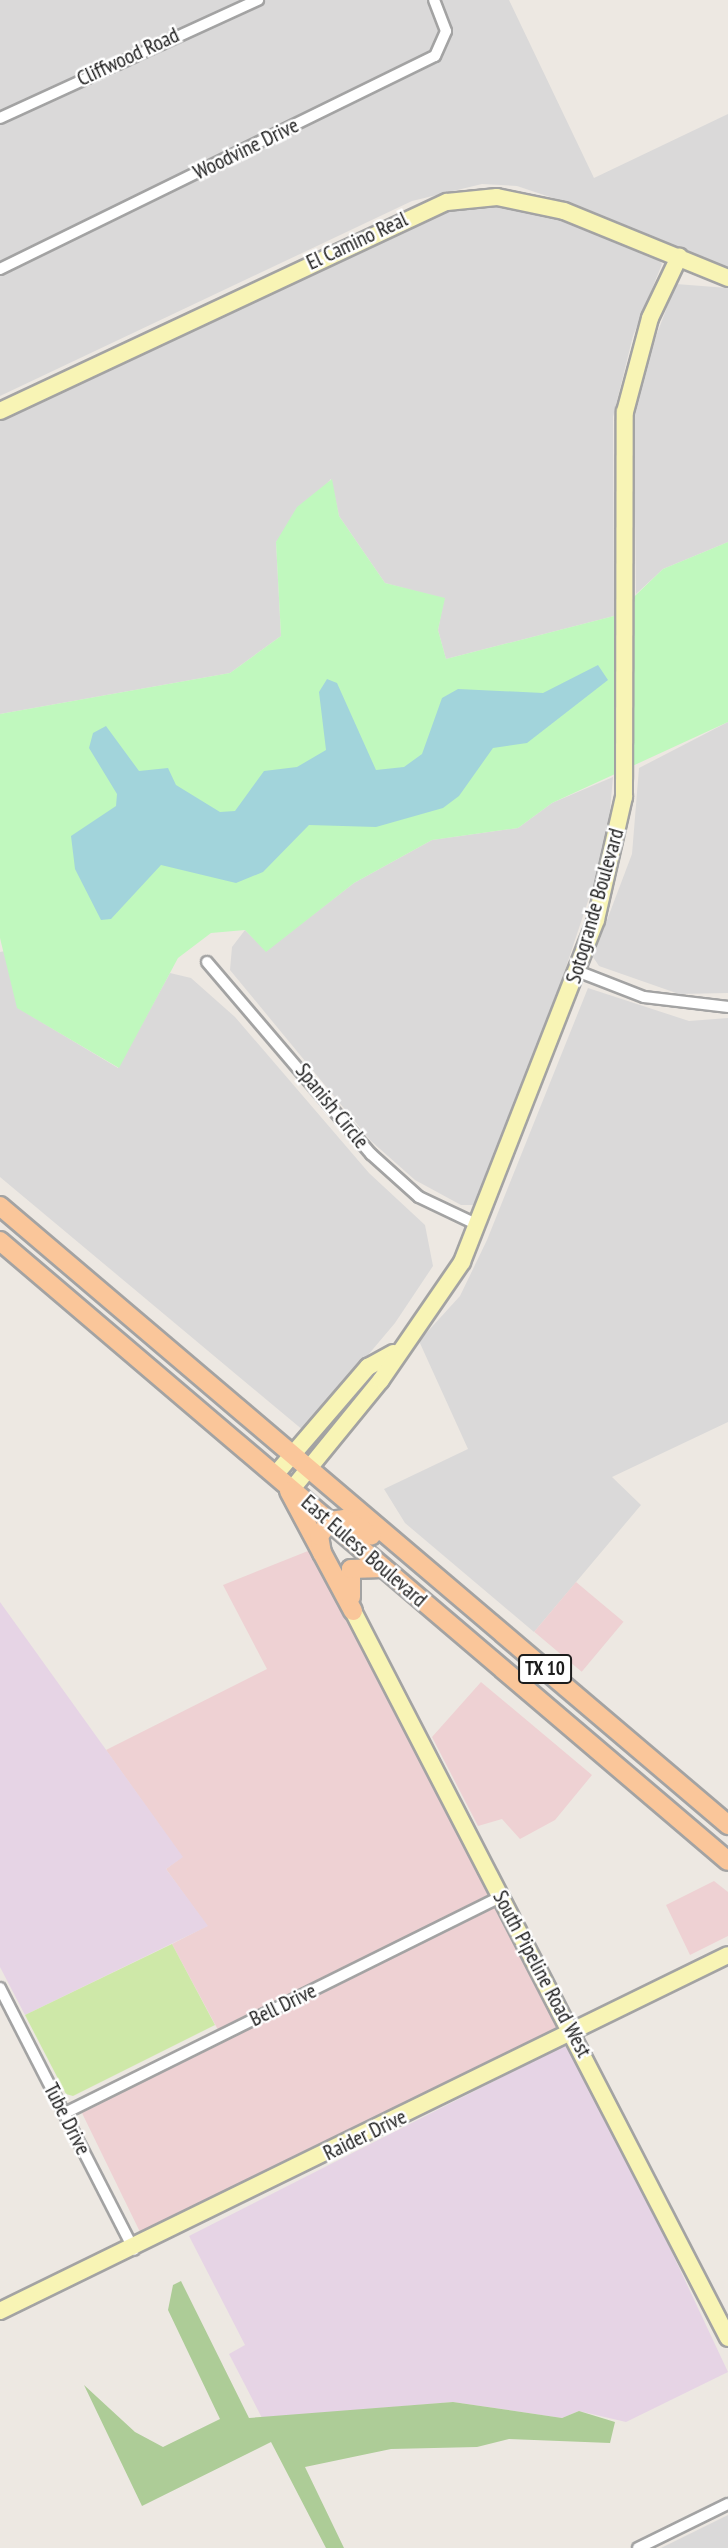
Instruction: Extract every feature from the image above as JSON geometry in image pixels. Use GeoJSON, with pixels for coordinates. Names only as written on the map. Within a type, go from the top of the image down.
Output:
{"type":"FeatureCollection","features":[{"type":"Feature","properties":{"kind":"main road","name":"East Euless Boulevard"},"geometry":{"type":"LineString","coordinates":[[0,1206],[728,1825]]}},
{"type":"Feature","properties":{"kind":"main road","name":"East Euless Boulevard"},"geometry":{"type":"LineString","coordinates":[[0,1241],[728,1861]]}},
{"type":"Feature","properties":{"kind":"main road"},"geometry":{"type":"LineString","coordinates":[[284,1482],[353,1611]]}},
{"type":"Feature","properties":{"kind":"main road"},"geometry":{"type":"LineString","coordinates":[[322,1553],[319,1536],[330,1521],[355,1522],[444,1583]]}},
{"type":"Feature","properties":{"kind":"main road"},"geometry":{"type":"LineString","coordinates":[[353,1611],[347,1585],[352,1569],[384,1568]]}},
{"type":"Feature","properties":{"kind":"main road"},"geometry":{"type":"LineString","coordinates":[[555,1714],[573,1693]]}},
{"type":"Feature","properties":{"kind":"street","name":"Cliffwood Road"},"geometry":{"type":"LineString","coordinates":[[0,118],[258,0]]}},
{"type":"Feature","properties":{"kind":"street","name":"Woodvine Drive"},"geometry":{"type":"LineString","coordinates":[[0,269],[435,56],[446,31],[434,0]]}},
{"type":"Feature","properties":{"kind":"street","name":"El Camino Real"},"geometry":{"type":"LineString","coordinates":[[0,411],[447,202],[497,197],[553,208],[728,278]]}},
{"type":"Feature","properties":{"kind":"street","name":"Sotogrande Boulevard"},"geometry":{"type":"LineString","coordinates":[[284,1482],[309,1468],[380,1380],[393,1353],[433,1307],[478,1225],[577,971],[620,826],[625,704],[625,412],[650,318],[679,257]]}},
{"type":"Feature","properties":{"kind":"street","name":"Spanish Circle"},"geometry":{"type":"LineString","coordinates":[[207,962],[371,1154],[419,1197],[478,1225]]}},
{"type":"Feature","properties":{"kind":"street"},"geometry":{"type":"LineString","coordinates":[[577,971],[644,997],[728,1007]]}},
{"type":"Feature","properties":{"kind":"street","name":"Sotogrande Boulevard"},"geometry":{"type":"LineString","coordinates":[[284,1482],[294,1455],[368,1367],[393,1353]]}},
{"type":"Feature","properties":{"kind":"street","name":"South Pipeline Road West"},"geometry":{"type":"LineString","coordinates":[[353,1611],[501,1897],[575,2032],[728,2338]]}},
{"type":"Feature","properties":{"kind":"street","name":"Bell Drive"},"geometry":{"type":"LineString","coordinates":[[65,2113],[501,1897]]}},
{"type":"Feature","properties":{"kind":"street","name":"Raider Drive"},"geometry":{"type":"LineString","coordinates":[[0,2311],[134,2250],[728,1955]]}},
{"type":"Feature","properties":{"kind":"street","name":"Tube Drive"},"geometry":{"type":"LineString","coordinates":[[0,1988],[134,2250]]}},
{"type":"Feature","properties":{"kind":"street"},"geometry":{"type":"LineString","coordinates":[[638,2548],[728,2504]]}},
{"type":"Feature","properties":{"kind":"shaded area"},"geometry":{"type":"Polygon","coordinates":[[[0,0],[509,0],[594,178],[728,114],[728,272],[583,208],[517,186],[482,184],[412,201],[0,396],[0,0]]]}},
{"type":"Feature","properties":{"kind":"shaded area"},"geometry":{"type":"Polygon","coordinates":[[[482,202],[559,216],[653,253],[662,264],[633,336],[613,417],[614,616],[446,659],[438,630],[444,599],[385,583],[339,516],[331,479],[276,542],[281,636],[230,673],[0,714],[0,419],[428,214],[482,202]]]}},
{"type":"Feature","properties":{"kind":"shaded area"},"geometry":{"type":"Polygon","coordinates":[[[676,284],[728,288],[728,542],[663,569],[636,594],[634,420],[644,367],[676,284]]]}},
{"type":"Feature","properties":{"kind":"shaded area"},"geometry":{"type":"Polygon","coordinates":[[[728,722],[728,993],[679,994],[599,966],[593,957],[632,854],[639,768],[728,722]]]}},
{"type":"Feature","properties":{"kind":"shaded area"},"geometry":{"type":"Polygon","coordinates":[[[613,777],[607,844],[558,991],[480,1195],[474,1205],[461,1205],[415,1180],[371,1141],[230,970],[232,947],[245,930],[266,951],[354,883],[432,840],[518,828],[552,803],[613,777]]]}},
{"type":"Feature","properties":{"kind":"shaded area"},"geometry":{"type":"Polygon","coordinates":[[[5,951],[18,1008],[118,1068],[170,973],[191,978],[235,1017],[369,1173],[425,1225],[433,1266],[395,1323],[304,1431],[0,1177],[0,952],[5,951]]]}},
{"type":"Feature","properties":{"kind":"shaded area"},"geometry":{"type":"Polygon","coordinates":[[[588,988],[689,1021],[728,1018],[728,1422],[612,1477],[641,1505],[534,1632],[405,1523],[384,1489],[468,1449],[419,1341],[460,1296],[487,1240],[588,988]]]}},
{"type":"Feature","properties":{"kind":"shaded area"},"geometry":{"type":"Polygon","coordinates":[[[313,1549],[559,2020],[557,2028],[140,2232],[82,2113],[224,2041],[172,1944],[207,1926],[166,1869],[182,1857],[106,1750],[267,1669],[223,1585],[313,1549]]]}},
{"type":"Feature","properties":{"kind":"shaded area"},"geometry":{"type":"Polygon","coordinates":[[[576,1582],[623,1622],[582,1672],[534,1632],[576,1582]]]}},
{"type":"Feature","properties":{"kind":"shaded area"},"geometry":{"type":"Polygon","coordinates":[[[0,1602],[183,1857],[166,1869],[208,1926],[25,2015],[0,1967],[0,1602]]]}},
{"type":"Feature","properties":{"kind":"shaded area"},"geometry":{"type":"Polygon","coordinates":[[[481,1682],[592,1775],[555,1820],[520,1839],[502,1819],[478,1826],[432,1737],[481,1682]]]}},
{"type":"Feature","properties":{"kind":"shaded area"},"geometry":{"type":"Polygon","coordinates":[[[714,1881],[728,1892],[728,1936],[690,1955],[666,1905],[714,1881]]]}},
{"type":"Feature","properties":{"kind":"shaded area"},"geometry":{"type":"Polygon","coordinates":[[[563,2046],[574,2049],[600,2099],[728,2372],[626,2422],[579,2411],[562,2418],[453,2402],[262,2418],[229,2354],[245,2345],[189,2236],[563,2046]]]}},
{"type":"Feature","properties":{"kind":"shaded area"},"geometry":{"type":"Polygon","coordinates":[[[728,2515],[728,2548],[661,2548],[728,2515]]]}},
{"type":"Feature","properties":{"kind":"green space"},"geometry":{"type":"Polygon","coordinates":[[[332,479],[339,516],[385,583],[445,598],[438,630],[446,659],[614,616],[663,569],[728,542],[728,722],[552,803],[518,828],[432,840],[354,883],[266,952],[245,930],[211,933],[178,958],[119,1068],[17,1008],[0,938],[0,714],[230,673],[281,636],[276,542],[297,507],[332,479]]]}},
{"type":"Feature","properties":{"kind":"green space"},"geometry":{"type":"Polygon","coordinates":[[[172,1944],[215,2025],[73,2096],[66,2094],[25,2015],[172,1944]]]}},
{"type":"Feature","properties":{"kind":"green space"},"geometry":{"type":"Polygon","coordinates":[[[181,2281],[249,2418],[453,2402],[562,2418],[579,2411],[615,2422],[610,2443],[509,2439],[477,2447],[391,2449],[305,2467],[344,2548],[326,2548],[271,2442],[142,2506],[84,2385],[135,2432],[163,2447],[220,2419],[168,2310],[173,2285],[181,2281]]]}},
{"type":"Feature","properties":{"kind":"water"},"geometry":{"type":"Polygon","coordinates":[[[598,665],[608,680],[527,743],[493,748],[459,796],[443,808],[376,827],[309,825],[263,872],[236,883],[161,865],[111,919],[101,920],[75,869],[71,836],[116,806],[117,794],[89,748],[93,733],[106,726],[139,771],[168,768],[176,785],[220,812],[235,811],[264,771],[297,767],[326,750],[319,692],[327,679],[337,683],[376,770],[404,767],[422,754],[442,698],[458,689],[543,693],[598,665]]]}}]}
